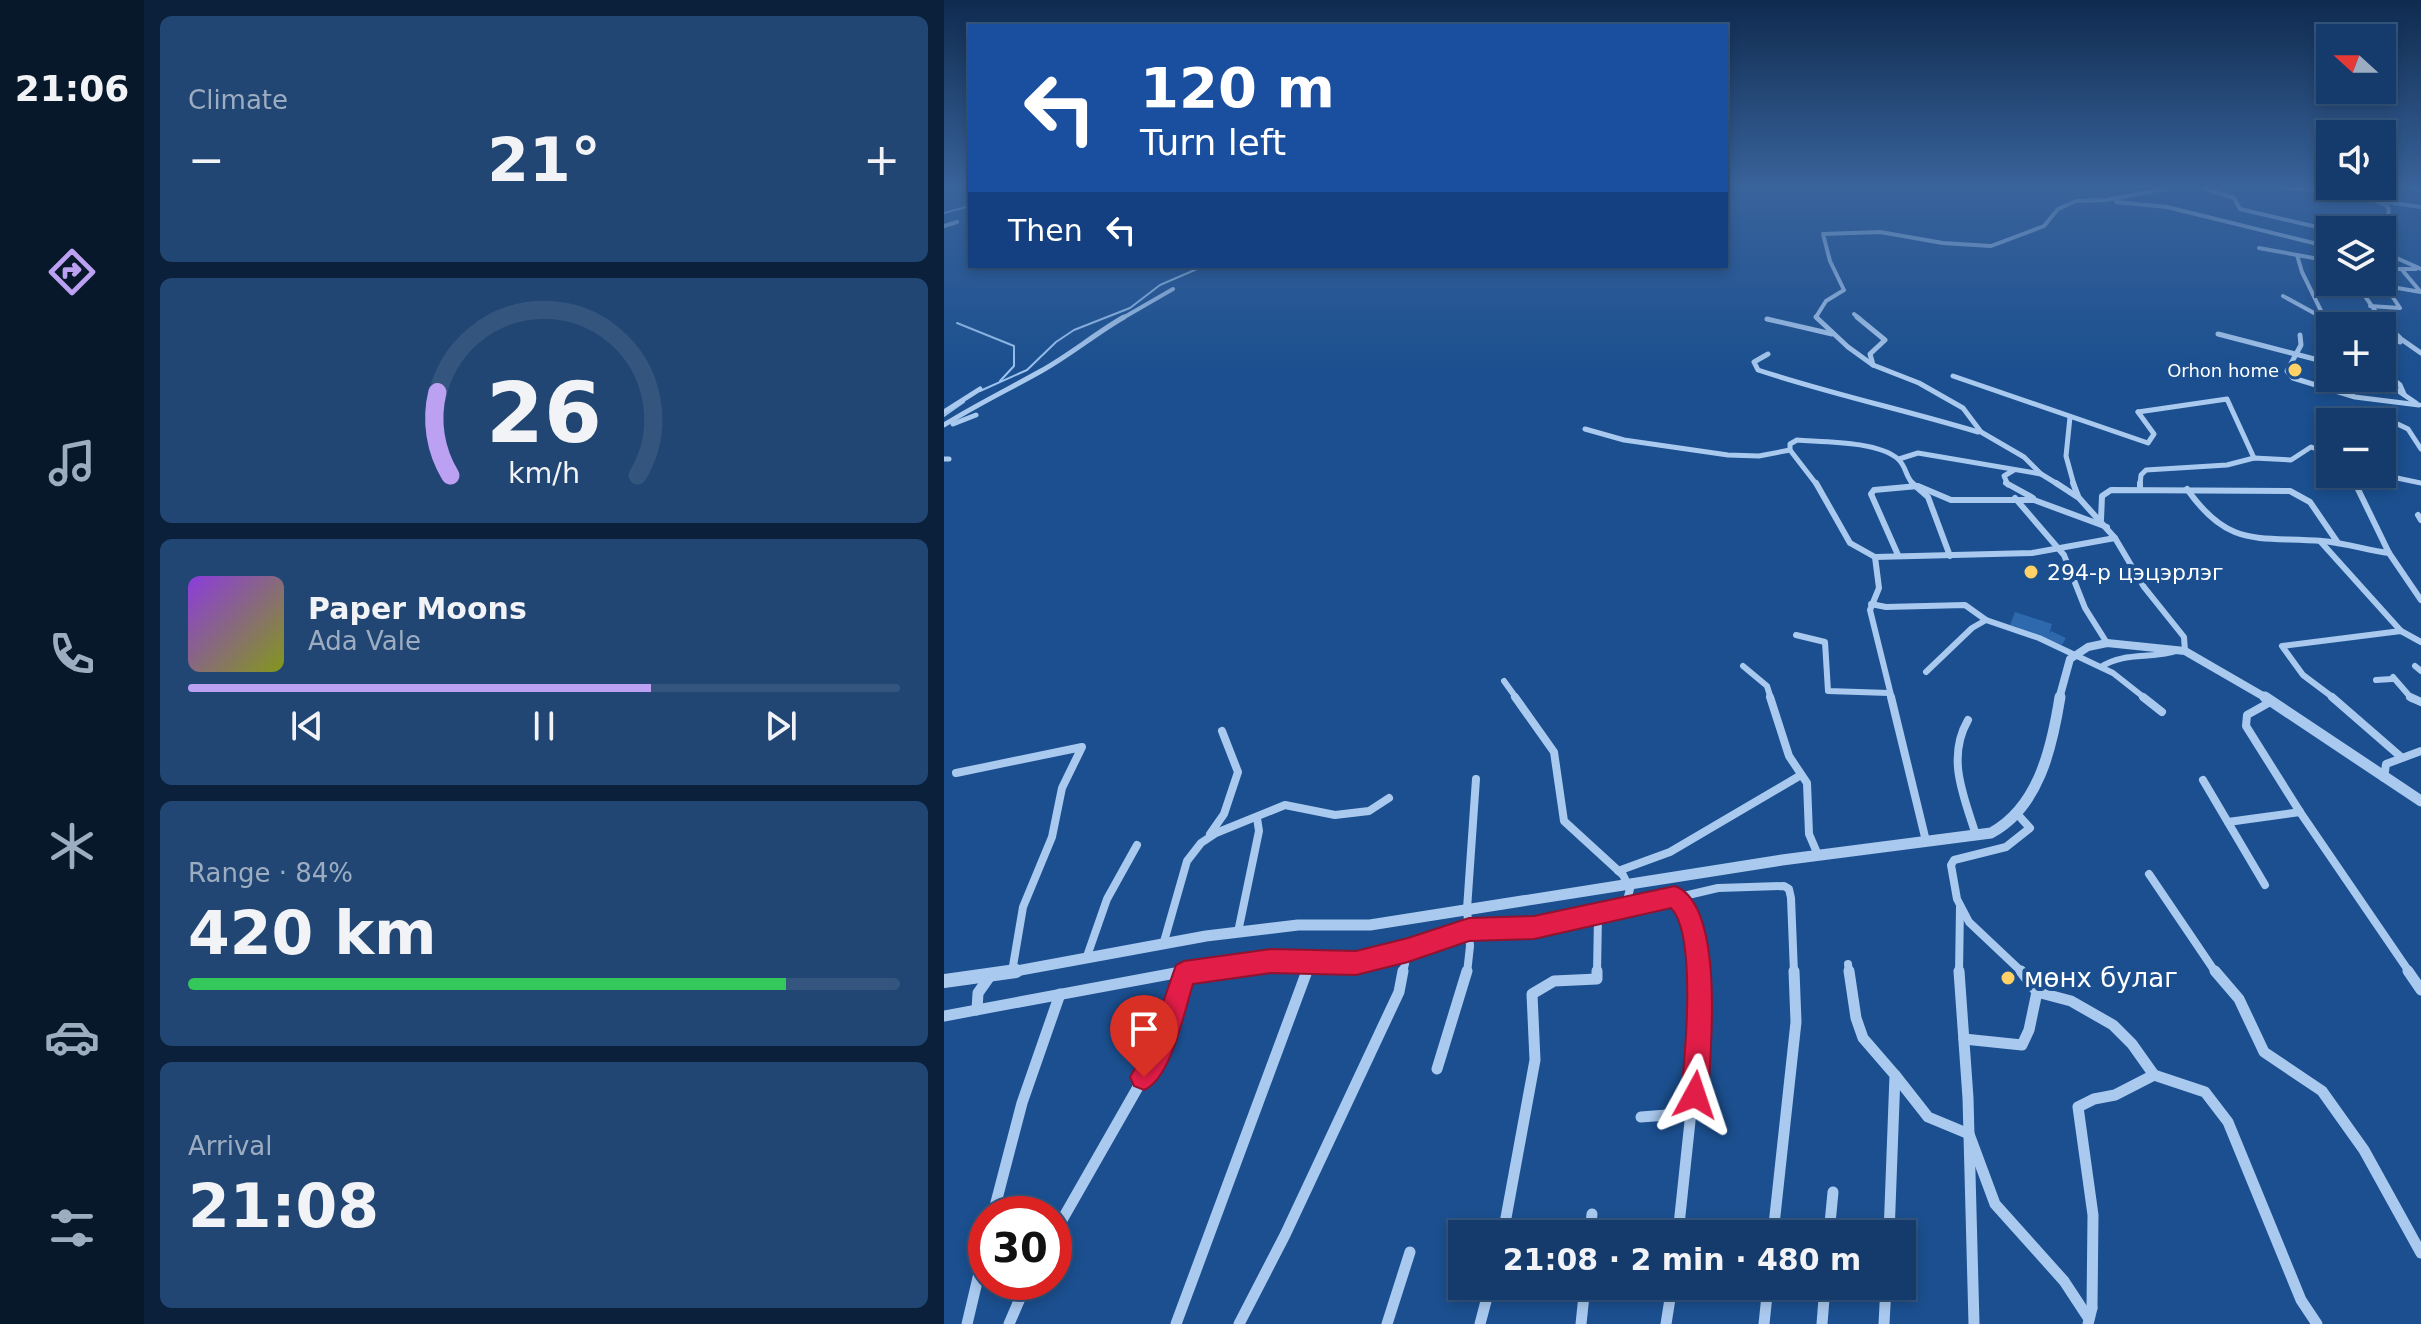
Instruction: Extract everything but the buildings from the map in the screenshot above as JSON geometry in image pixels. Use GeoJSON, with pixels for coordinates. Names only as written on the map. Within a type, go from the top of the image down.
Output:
{"type":"FeatureCollection","features":[{"type":"Feature","properties":{"kind":"street"},"geometry":{"type":"LineString","coordinates":[[1827,250],[1844,290],[1826,301],[1816,317],[1873,365],[1952,400],[1967,411],[1981,432]]}},
{"type":"Feature","properties":{"kind":"street"},"geometry":{"type":"LineString","coordinates":[[2269,250],[2316,258]]}},
{"type":"Feature","properties":{"kind":"street"},"geometry":{"type":"LineString","coordinates":[[2297,255],[2298,268],[2324,312]]}},
{"type":"Feature","properties":{"kind":"street"},"geometry":{"type":"LineString","coordinates":[[2396,258],[2421,270]]}},
{"type":"Feature","properties":{"kind":"street"},"geometry":{"type":"LineString","coordinates":[[2396,268],[2410,266]]}},
{"type":"Feature","properties":{"kind":"street"},"geometry":{"type":"LineString","coordinates":[[2396,268],[2421,270]]}},
{"type":"Feature","properties":{"kind":"street"},"geometry":{"type":"LineString","coordinates":[[2402,269],[2420,291]]}},
{"type":"Feature","properties":{"kind":"street"},"geometry":{"type":"LineString","coordinates":[[2396,286],[2420,291]]}},
{"type":"Feature","properties":{"kind":"street"},"geometry":{"type":"LineString","coordinates":[[944,426],[993,394],[1043,370],[1089,337],[1173,289]]}},
{"type":"Feature","properties":{"kind":"street"},"geometry":{"type":"LineString","coordinates":[[2283,296],[2316,314]]}},
{"type":"Feature","properties":{"kind":"street"},"geometry":{"type":"LineString","coordinates":[[2364,296],[2402,343]]}},
{"type":"Feature","properties":{"kind":"street"},"geometry":{"type":"LineString","coordinates":[[2370,306],[2400,308],[2392,296]]}},
{"type":"Feature","properties":{"kind":"street"},"geometry":{"type":"LineString","coordinates":[[1854,314],[1885,340],[1870,354],[1873,365]]}},
{"type":"Feature","properties":{"kind":"street"},"geometry":{"type":"LineString","coordinates":[[1767,319],[1835,335]]}},
{"type":"Feature","properties":{"kind":"street"},"geometry":{"type":"LineString","coordinates":[[2218,334],[2316,359]]}},
{"type":"Feature","properties":{"kind":"street"},"geometry":{"type":"LineString","coordinates":[[2300,335],[2301,345],[2287,371],[2293,378],[2355,397],[2420,406]]}},
{"type":"Feature","properties":{"kind":"street"},"geometry":{"type":"LineString","coordinates":[[2396,341],[2421,353]]}},
{"type":"Feature","properties":{"kind":"street"},"geometry":{"type":"LineString","coordinates":[[1768,354],[1754,362],[1758,370],[1837,396],[1883,404],[1981,432],[2024,457],[2041,474],[2079,498],[2107,527],[2144,587],[2184,637],[2182,650]]}},
{"type":"Feature","properties":{"kind":"street"},"geometry":{"type":"LineString","coordinates":[[1953,376],[2148,443],[2154,434],[2138,412],[2227,399],[2254,458]]}},
{"type":"Feature","properties":{"kind":"street"},"geometry":{"type":"LineString","coordinates":[[2396,382],[2405,396]]}},
{"type":"Feature","properties":{"kind":"street"},"geometry":{"type":"LineString","coordinates":[[944,412],[980,389]]}},
{"type":"Feature","properties":{"kind":"street"},"geometry":{"type":"LineString","coordinates":[[2396,392],[2420,406]]}},
{"type":"Feature","properties":{"kind":"street"},"geometry":{"type":"LineString","coordinates":[[944,426],[976,415]]}},
{"type":"Feature","properties":{"kind":"street"},"geometry":{"type":"LineString","coordinates":[[2070,417],[2064,448],[2065,462],[2079,498]]}},
{"type":"Feature","properties":{"kind":"street"},"geometry":{"type":"LineString","coordinates":[[2396,423],[2408,429],[2421,449]]}},
{"type":"Feature","properties":{"kind":"street"},"geometry":{"type":"LineString","coordinates":[[1585,429],[1627,442],[1713,455],[1774,455],[1790,450]]}},
{"type":"Feature","properties":{"kind":"street"},"geometry":{"type":"LineString","coordinates":[[2034,500],[1951,500],[1907,479],[1905,467],[1899,459],[1881,451],[1850,444],[1797,440],[1790,444],[1790,450],[1816,483],[1850,543],[1875,557],[2057,550],[2082,542],[2115,538]]}},
{"type":"Feature","properties":{"kind":"street"},"geometry":{"type":"LineString","coordinates":[[2140,488],[2141,475],[2146,470],[2227,465],[2254,458],[2291,460],[2311,447],[2316,449]]}},
{"type":"Feature","properties":{"kind":"street"},"geometry":{"type":"LineString","coordinates":[[1899,459],[1918,453],[2041,474]]}},
{"type":"Feature","properties":{"kind":"street"},"geometry":{"type":"LineString","coordinates":[[2015,469],[2004,476],[2006,484],[2034,500],[2107,527]]}},
{"type":"Feature","properties":{"kind":"street"},"geometry":{"type":"LineString","coordinates":[[2396,478],[2421,483]]}},
{"type":"Feature","properties":{"kind":"street"},"geometry":{"type":"LineString","coordinates":[[1898,555],[1871,494],[1874,490],[1918,486]]}},
{"type":"Feature","properties":{"kind":"street"},"geometry":{"type":"LineString","coordinates":[[1918,486],[1928,497],[1950,556]]}},
{"type":"Feature","properties":{"kind":"street"},"geometry":{"type":"LineString","coordinates":[[2101,520],[2104,493],[2140,488],[2299,493],[2310,502],[2338,543]]}},
{"type":"Feature","properties":{"kind":"street"},"geometry":{"type":"LineString","coordinates":[[2357,488],[2389,553],[2421,600]]}},
{"type":"Feature","properties":{"kind":"street"},"geometry":{"type":"LineString","coordinates":[[2187,489],[2206,517],[2230,534],[2262,540],[2338,543],[2389,553]]}},
{"type":"Feature","properties":{"kind":"street"},"geometry":{"type":"LineString","coordinates":[[2015,498],[2064,555],[2085,608],[2107,643]]}},
{"type":"Feature","properties":{"kind":"street"},"geometry":{"type":"LineString","coordinates":[[2320,541],[2401,631],[2421,642]]}},
{"type":"Feature","properties":{"kind":"street"},"geometry":{"type":"LineString","coordinates":[[1875,557],[1879,588],[1871,604],[1889,693],[1912,774],[1912,794],[1926,841]]}},
{"type":"Feature","properties":{"kind":"street"},"geometry":{"type":"LineString","coordinates":[[1871,604],[1886,607],[1965,605],[1986,620],[2075,654],[2113,673],[2162,712]]}},
{"type":"Feature","properties":{"kind":"street"},"geometry":{"type":"LineString","coordinates":[[1926,672],[1972,628],[1986,620]]}},
{"type":"Feature","properties":{"kind":"street"},"geometry":{"type":"LineString","coordinates":[[2401,631],[2282,646],[2303,675],[2352,712],[2401,757]]}},
{"type":"Feature","properties":{"kind":"street"},"geometry":{"type":"LineString","coordinates":[[1796,635],[1825,642],[1828,691],[1843,694],[1889,693]]}},
{"type":"Feature","properties":{"kind":"street"},"geometry":{"type":"LineString","coordinates":[[944,981],[990,976],[1238,932],[1298,925],[1370,925],[1818,855],[2000,830],[2019,816],[2049,748],[2067,665],[2075,654],[2107,643],[2182,650],[2272,701],[2421,801]]}},
{"type":"Feature","properties":{"kind":"street"},"geometry":{"type":"LineString","coordinates":[[2101,667],[2125,657],[2171,654],[2182,650]]}},
{"type":"Feature","properties":{"kind":"street"},"geometry":{"type":"LineString","coordinates":[[1743,666],[1767,686],[1789,756],[1807,783],[1809,834],[1818,855]]}},
{"type":"Feature","properties":{"kind":"street"},"geometry":{"type":"LineString","coordinates":[[2376,680],[2392,678],[2412,699],[2421,702]]}},
{"type":"Feature","properties":{"kind":"street"},"geometry":{"type":"LineString","coordinates":[[1504,681],[1554,752],[1564,821],[1629,884],[1631,897],[1625,907]]}},
{"type":"Feature","properties":{"kind":"street"},"geometry":{"type":"LineString","coordinates":[[2272,701],[2247,715],[2246,726],[2300,812],[2421,990]]}},
{"type":"Feature","properties":{"kind":"street"},"geometry":{"type":"LineString","coordinates":[[1968,720],[1958,732],[1955,744],[1961,783],[1976,835]]}},
{"type":"Feature","properties":{"kind":"street"},"geometry":{"type":"LineString","coordinates":[[1163,945],[1187,861],[1224,814],[1238,772],[1222,731]]}},
{"type":"Feature","properties":{"kind":"street"},"geometry":{"type":"LineString","coordinates":[[956,773],[1082,747],[1062,788],[1052,837],[1023,907],[1012,972]]}},
{"type":"Feature","properties":{"kind":"street"},"geometry":{"type":"LineString","coordinates":[[2384,778],[2386,764],[2421,751]]}},
{"type":"Feature","properties":{"kind":"street"},"geometry":{"type":"LineString","coordinates":[[1618,871],[1670,852],[1801,775]]}},
{"type":"Feature","properties":{"kind":"street"},"geometry":{"type":"LineString","coordinates":[[1437,1069],[1456,1002],[1465,985],[1476,779]]}},
{"type":"Feature","properties":{"kind":"street"},"geometry":{"type":"LineString","coordinates":[[2203,780],[2265,885]]}},
{"type":"Feature","properties":{"kind":"street"},"geometry":{"type":"LineString","coordinates":[[1206,840],[1285,805],[1335,815],[1369,811],[1389,798]]}},
{"type":"Feature","properties":{"kind":"street"},"geometry":{"type":"LineString","coordinates":[[2228,822],[2300,812]]}},
{"type":"Feature","properties":{"kind":"street"},"geometry":{"type":"LineString","coordinates":[[1974,1324],[1969,1134],[1959,985],[1960,907],[1951,865],[1954,860],[2006,847],[2030,828],[2019,816]]}},
{"type":"Feature","properties":{"kind":"street"},"geometry":{"type":"LineString","coordinates":[[1238,932],[1259,831],[1257,818]]}},
{"type":"Feature","properties":{"kind":"street"},"geometry":{"type":"LineString","coordinates":[[1086,959],[1107,899],[1137,845]]}},
{"type":"Feature","properties":{"kind":"street"},"geometry":{"type":"LineString","coordinates":[[2149,874],[2204,959],[2239,999],[2264,1052],[2322,1091],[2364,1150],[2421,1253]]}},
{"type":"Feature","properties":{"kind":"street"},"geometry":{"type":"LineString","coordinates":[[944,1016],[1154,975],[1271,961],[1356,963],[1469,930],[1534,927],[1598,916],[1625,907],[1718,888],[1784,886],[1789,889],[1796,1022],[1775,1220]]}},
{"type":"Feature","properties":{"kind":"street"},"geometry":{"type":"LineString","coordinates":[[1675,896],[1688,908],[1695,942],[1701,1018],[1680,1220]]}},
{"type":"Feature","properties":{"kind":"street"},"geometry":{"type":"LineString","coordinates":[[1960,907],[1982,939],[2027,973],[2037,992],[2029,1030],[2022,1045],[1964,1039]]}},
{"type":"Feature","properties":{"kind":"street"},"geometry":{"type":"LineString","coordinates":[[1506,1220],[1535,1060],[1532,994],[1548,980],[1597,979],[1598,916]]}},
{"type":"Feature","properties":{"kind":"street"},"geometry":{"type":"LineString","coordinates":[[1239,1324],[1285,1235],[1399,992],[1408,950]]}},
{"type":"Feature","properties":{"kind":"street"},"geometry":{"type":"LineString","coordinates":[[1176,1324],[1310,962]]}},
{"type":"Feature","properties":{"kind":"street"},"geometry":{"type":"LineString","coordinates":[[1848,964],[1860,1026],[1867,1045],[1890,1065],[1928,1117],[1969,1134],[1995,1204],[2064,1281],[2090,1324]]}},
{"type":"Feature","properties":{"kind":"street"},"geometry":{"type":"LineString","coordinates":[[1072,1202],[1158,1052],[1184,973]]}},
{"type":"Feature","properties":{"kind":"street"},"geometry":{"type":"LineString","coordinates":[[977,1010],[978,993],[990,976]]}},
{"type":"Feature","properties":{"kind":"street"},"geometry":{"type":"LineString","coordinates":[[2037,992],[2071,1001],[2113,1025],[2132,1044],[2154,1075],[2205,1092],[2228,1122],[2301,1300],[2317,1324]]}},
{"type":"Feature","properties":{"kind":"street"},"geometry":{"type":"LineString","coordinates":[[998,1196],[1022,1103],[1060,994]]}},
{"type":"Feature","properties":{"kind":"street"},"geometry":{"type":"LineString","coordinates":[[1890,1220],[1895,1075]]}},
{"type":"Feature","properties":{"kind":"street"},"geometry":{"type":"LineString","coordinates":[[2090,1324],[2093,1215],[2078,1107],[2094,1099],[2115,1095],[2154,1075]]}},
{"type":"Feature","properties":{"kind":"street"},"geometry":{"type":"LineString","coordinates":[[1641,1117],[1693,1113]]}},
{"type":"Feature","properties":{"kind":"street"},"geometry":{"type":"LineString","coordinates":[[1830,1220],[1833,1192]]}},
{"type":"Feature","properties":{"kind":"street"},"geometry":{"type":"LineString","coordinates":[[1591,1220],[1592,1214]]}},
{"type":"Feature","properties":{"kind":"street"},"geometry":{"type":"LineString","coordinates":[[1387,1324],[1410,1252]]}},
{"type":"Feature","properties":{"kind":"street"},"geometry":{"type":"LineString","coordinates":[[967,1324],[973,1300]]}},
{"type":"Feature","properties":{"kind":"street"},"geometry":{"type":"LineString","coordinates":[[1009,1324],[1019,1300]]}},
{"type":"Feature","properties":{"kind":"street"},"geometry":{"type":"LineString","coordinates":[[1480,1324],[1486,1300]]}},
{"type":"Feature","properties":{"kind":"street"},"geometry":{"type":"LineString","coordinates":[[1581,1324],[1584,1300]]}},
{"type":"Feature","properties":{"kind":"street"},"geometry":{"type":"LineString","coordinates":[[1666,1324],[1670,1300]]}},
{"type":"Feature","properties":{"kind":"street"},"geometry":{"type":"LineString","coordinates":[[1764,1324],[1767,1300]]}},
{"type":"Feature","properties":{"kind":"street"},"geometry":{"type":"LineString","coordinates":[[1822,1324],[1824,1300]]}},
{"type":"Feature","properties":{"kind":"street"},"geometry":{"type":"LineString","coordinates":[[1884,1324],[1885,1300]]}},
{"type":"Feature","properties":{"kind":"shaded area"},"geometry":{"type":"Polygon","coordinates":[[[2015,612],[2052,624],[2049,634],[2051,631],[2066,638],[2062,645],[2010,625],[2015,612]]]}},
{"type":"Feature","properties":{"kind":"waterway"},"geometry":{"type":"LineString","coordinates":[[980,391],[1027,370],[1056,342],[1074,330],[1130,308],[1160,285],[1199,268]]}},
{"type":"Feature","properties":{"kind":"waterway"},"geometry":{"type":"LineString","coordinates":[[957,323],[1014,346],[1014,366],[1000,381]]}},
{"type":"Feature","properties":{"kind":"waterway"},"geometry":{"type":"LineString","coordinates":[[944,416],[964,402]]}},
{"type":"Feature","properties":{"kind":"place","name":"Orhon home"},"geometry":{"type":"Point","coordinates":[2295,370]}},
{"type":"Feature","properties":{"kind":"place","name":"294-р цэцэрлэг"},"geometry":{"type":"Point","coordinates":[2031,572]}},
{"type":"Feature","properties":{"kind":"place","name":"мөнх булаг"},"geometry":{"type":"Point","coordinates":[2008,978]}},
{"type":"Feature","properties":{"kind":"route"},"geometry":{"type":"LineString","coordinates":[[1144,1077],[1158,1052],[1184,973],[1271,961],[1356,963],[1469,930],[1534,927],[1598,916],[1675,896],[1688,908],[1695,942],[1701,1018],[1695,1095]]}}]}
